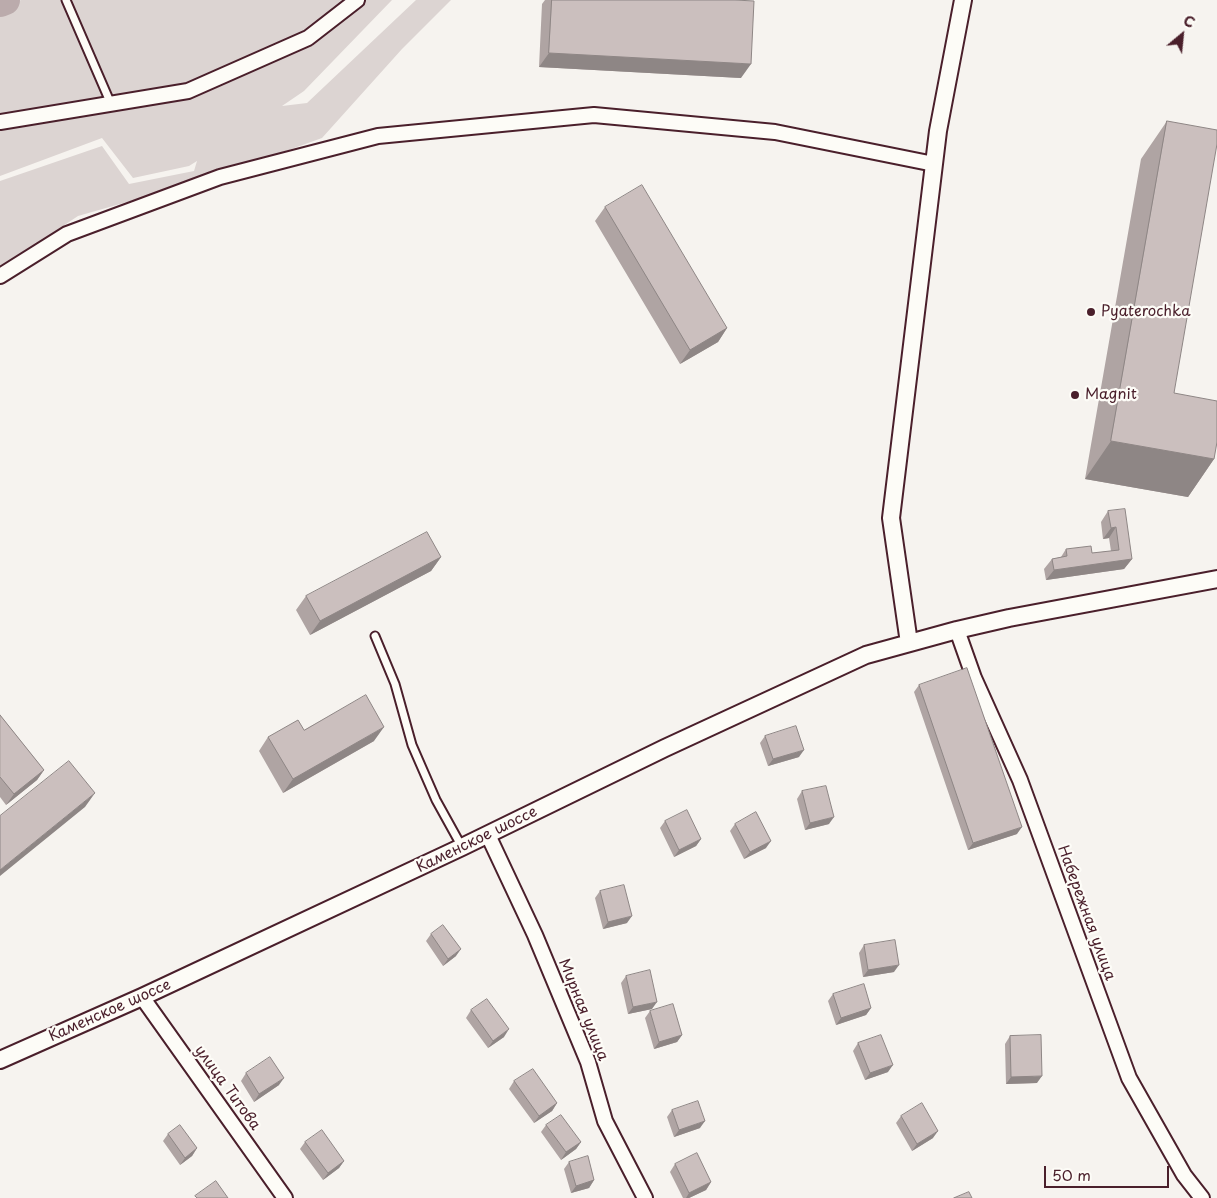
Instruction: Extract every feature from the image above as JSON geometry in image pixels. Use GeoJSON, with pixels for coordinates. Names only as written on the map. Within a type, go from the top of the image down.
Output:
{"type":"FeatureCollection","features":[{"type":"Feature","properties":{"kind":"street"},"geometry":{"type":"LineString","coordinates":[[0,122],[188,91],[308,38],[357,0]]}},
{"type":"Feature","properties":{"kind":"street"},"geometry":{"type":"LineString","coordinates":[[909,643],[891,518],[934,164],[963,0]]}},
{"type":"Feature","properties":{"kind":"street"},"geometry":{"type":"LineString","coordinates":[[0,276],[67,234],[220,177],[378,136],[594,115],[775,132],[934,164]]}},
{"type":"Feature","properties":{"kind":"street","name":"Каменское шоссе"},"geometry":{"type":"LineString","coordinates":[[0,1060],[142,997],[866,655],[957,630],[1028,614],[1217,579]]}},
{"type":"Feature","properties":{"kind":"street","name":"Набережная улица"},"geometry":{"type":"LineString","coordinates":[[957,630],[974,678],[1020,780],[1129,1078],[1184,1174],[1202,1198]]}},
{"type":"Feature","properties":{"kind":"street","name":"Мирная улица"},"geometry":{"type":"LineString","coordinates":[[488,835],[535,936],[588,1062],[604,1121],[645,1198]]}},
{"type":"Feature","properties":{"kind":"street","name":"улица Титова"},"geometry":{"type":"LineString","coordinates":[[142,997],[285,1198]]}},
{"type":"Feature","properties":{"kind":"lane"},"geometry":{"type":"LineString","coordinates":[[66,0],[111,104]]}},
{"type":"Feature","properties":{"kind":"lane"},"geometry":{"type":"LineString","coordinates":[[375,636],[395,684],[412,745],[436,800],[462,847]]}},
{"type":"Feature","properties":{"kind":"shaded area"},"geometry":{"type":"Polygon","coordinates":[[[21,0],[392,0],[304,91],[282,106],[307,103],[416,0],[451,0],[402,49],[322,138],[211,178],[78,216],[0,268],[0,181],[102,146],[129,184],[194,171],[197,161],[189,166],[133,178],[102,138],[0,176],[0,9],[21,0]]]}},
{"type":"Feature","properties":{"kind":"building"},"geometry":{"type":"Polygon","coordinates":[[[552,0],[754,1],[751,64],[549,53],[552,0]]]}},
{"type":"Feature","properties":{"kind":"building"},"geometry":{"type":"Polygon","coordinates":[[[1167,121],[1217,130],[1217,144],[1174,393],[1217,401],[1217,442],[1214,459],[1111,441],[1167,121]]]}},
{"type":"Feature","properties":{"kind":"building"},"geometry":{"type":"Polygon","coordinates":[[[642,185],[727,328],[690,350],[605,207],[642,185]]]}},
{"type":"Feature","properties":{"kind":"building"},"geometry":{"type":"Polygon","coordinates":[[[1125,509],[1132,559],[1054,570],[1052,559],[1067,556],[1066,549],[1091,546],[1092,553],[1119,550],[1116,527],[1111,528],[1108,511],[1125,509]]]}},
{"type":"Feature","properties":{"kind":"building"},"geometry":{"type":"Polygon","coordinates":[[[427,532],[441,557],[320,621],[306,596],[427,532]]]}},
{"type":"Feature","properties":{"kind":"building"},"geometry":{"type":"Polygon","coordinates":[[[967,668],[1022,827],[973,843],[919,685],[967,668]]]}},
{"type":"Feature","properties":{"kind":"building"},"geometry":{"type":"Polygon","coordinates":[[[366,695],[384,727],[293,779],[268,737],[298,720],[304,730],[366,695]]]}},
{"type":"Feature","properties":{"kind":"building"},"geometry":{"type":"Polygon","coordinates":[[[0,715],[44,770],[14,794],[0,777],[0,715]]]}},
{"type":"Feature","properties":{"kind":"building"},"geometry":{"type":"Polygon","coordinates":[[[796,726],[804,750],[773,759],[765,736],[796,726]]]}},
{"type":"Feature","properties":{"kind":"building"},"geometry":{"type":"Polygon","coordinates":[[[69,761],[95,793],[0,870],[0,816],[69,761]]]}},
{"type":"Feature","properties":{"kind":"building"},"geometry":{"type":"Polygon","coordinates":[[[826,786],[834,817],[810,823],[802,791],[826,786]]]}},
{"type":"Feature","properties":{"kind":"building"},"geometry":{"type":"Polygon","coordinates":[[[687,810],[701,839],[679,850],[665,821],[687,810]]]}},
{"type":"Feature","properties":{"kind":"building"},"geometry":{"type":"Polygon","coordinates":[[[756,812],[771,841],[750,852],[735,824],[756,812]]]}},
{"type":"Feature","properties":{"kind":"building"},"geometry":{"type":"Polygon","coordinates":[[[624,885],[632,916],[608,922],[600,891],[624,885]]]}},
{"type":"Feature","properties":{"kind":"building"},"geometry":{"type":"Polygon","coordinates":[[[443,925],[461,949],[448,959],[431,934],[443,925]]]}},
{"type":"Feature","properties":{"kind":"building"},"geometry":{"type":"Polygon","coordinates":[[[895,940],[899,965],[868,970],[864,945],[895,940]]]}},
{"type":"Feature","properties":{"kind":"building"},"geometry":{"type":"Polygon","coordinates":[[[650,970],[657,1002],[633,1007],[626,976],[650,970]]]}},
{"type":"Feature","properties":{"kind":"building"},"geometry":{"type":"Polygon","coordinates":[[[864,984],[871,1008],[841,1018],[833,994],[864,984]]]}},
{"type":"Feature","properties":{"kind":"building"},"geometry":{"type":"Polygon","coordinates":[[[487,999],[509,1029],[493,1041],[471,1010],[487,999]]]}},
{"type":"Feature","properties":{"kind":"building"},"geometry":{"type":"Polygon","coordinates":[[[673,1004],[682,1035],[659,1042],[650,1011],[673,1004]]]}},
{"type":"Feature","properties":{"kind":"building"},"geometry":{"type":"Polygon","coordinates":[[[881,1035],[893,1065],[870,1073],[858,1043],[881,1035]]]}},
{"type":"Feature","properties":{"kind":"building"},"geometry":{"type":"Polygon","coordinates":[[[1041,1035],[1042,1076],[1011,1077],[1010,1036],[1041,1035]]]}},
{"type":"Feature","properties":{"kind":"building"},"geometry":{"type":"Polygon","coordinates":[[[270,1057],[284,1078],[259,1094],[246,1073],[270,1057]]]}},
{"type":"Feature","properties":{"kind":"building"},"geometry":{"type":"Polygon","coordinates":[[[533,1069],[557,1103],[539,1116],[514,1081],[533,1069]]]}},
{"type":"Feature","properties":{"kind":"building"},"geometry":{"type":"Polygon","coordinates":[[[698,1101],[705,1121],[679,1130],[672,1110],[698,1101]]]}},
{"type":"Feature","properties":{"kind":"building"},"geometry":{"type":"Polygon","coordinates":[[[922,1103],[938,1131],[917,1144],[901,1116],[922,1103]]]}},
{"type":"Feature","properties":{"kind":"building"},"geometry":{"type":"Polygon","coordinates":[[[561,1115],[581,1142],[566,1152],[546,1125],[561,1115]]]}},
{"type":"Feature","properties":{"kind":"building"},"geometry":{"type":"Polygon","coordinates":[[[180,1125],[197,1148],[185,1158],[168,1134],[180,1125]]]}},
{"type":"Feature","properties":{"kind":"building"},"geometry":{"type":"Polygon","coordinates":[[[322,1130],[344,1161],[328,1173],[305,1142],[322,1130]]]}},
{"type":"Feature","properties":{"kind":"building"},"geometry":{"type":"Polygon","coordinates":[[[697,1153],[711,1182],[689,1193],[675,1164],[697,1153]]]}},
{"type":"Feature","properties":{"kind":"building"},"geometry":{"type":"Polygon","coordinates":[[[588,1156],[594,1180],[576,1186],[569,1162],[588,1156]]]}},
{"type":"Feature","properties":{"kind":"building"},"geometry":{"type":"Polygon","coordinates":[[[216,1181],[228,1198],[197,1198],[195,1196],[216,1181]]]}},
{"type":"Feature","properties":{"kind":"building"},"geometry":{"type":"Polygon","coordinates":[[[969,1192],[972,1198],[954,1198],[969,1192]]]}},
{"type":"Feature","properties":{"kind":"waterway"},"geometry":{"type":"LineString","coordinates":[[0,2],[5,0]]}},
{"type":"Feature","properties":{"kind":"place","name":"Pyaterochka"},"geometry":{"type":"Point","coordinates":[1091,312]}},
{"type":"Feature","properties":{"kind":"place","name":"Magnit"},"geometry":{"type":"Point","coordinates":[1075,395]}}]}
